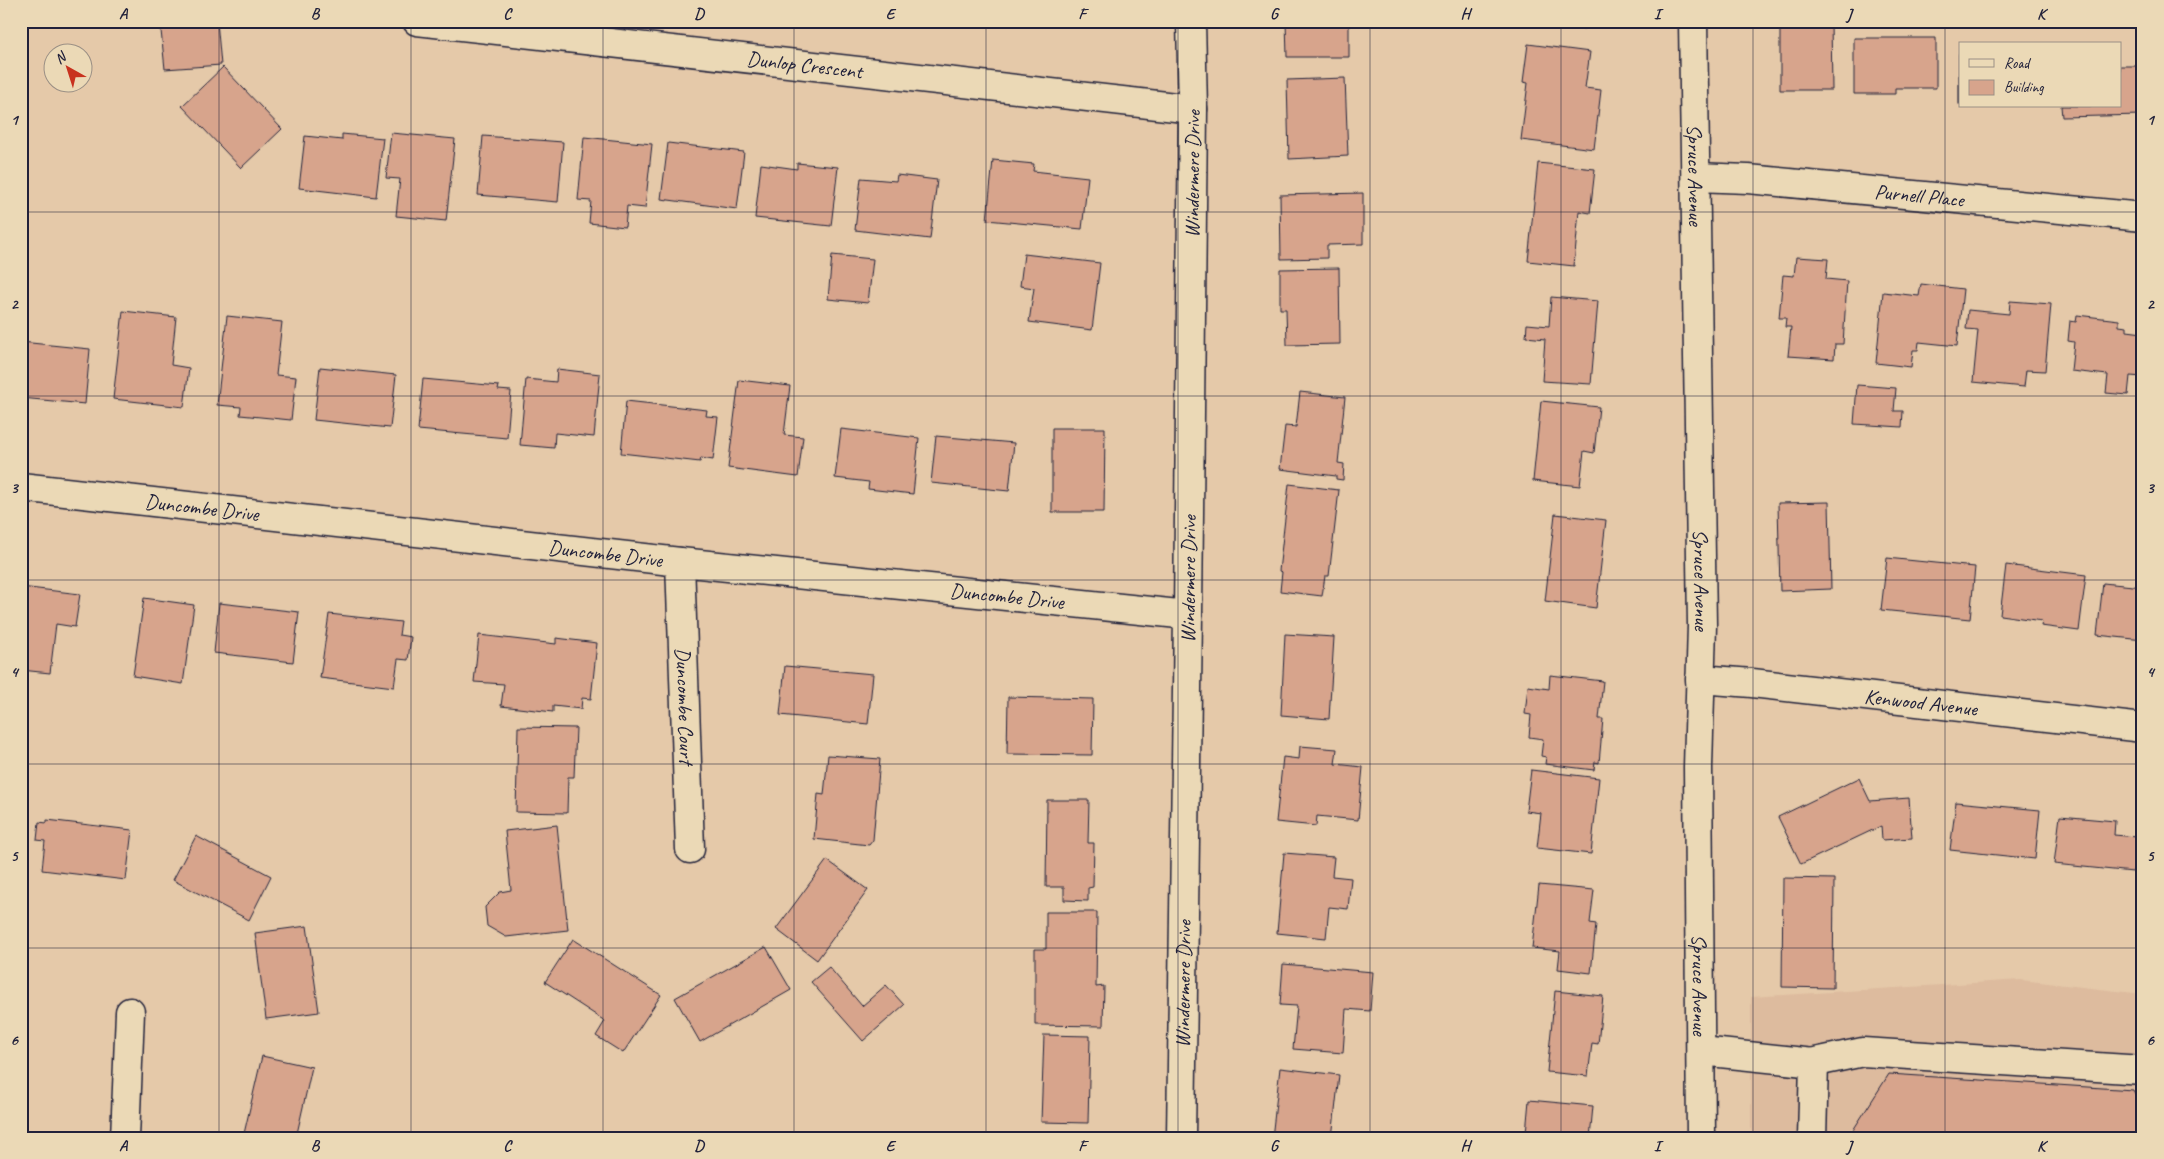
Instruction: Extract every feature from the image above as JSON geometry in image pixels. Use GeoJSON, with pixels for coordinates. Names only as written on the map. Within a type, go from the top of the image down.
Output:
{"type":"FeatureCollection","features":[{"type":"Feature","properties":{"kind":"street","name":"Dunlop Crescent"},"geometry":{"type":"LineString","coordinates":[[417,21],[1193,109]]}},
{"type":"Feature","properties":{"kind":"street","name":"Windermere Drive"},"geometry":{"type":"LineString","coordinates":[[1181,1138],[1193,109],[1191,21]]}},
{"type":"Feature","properties":{"kind":"street","name":"Spruce Avenue"},"geometry":{"type":"LineString","coordinates":[[1694,21],[1702,626],[1698,767],[1701,1138]]}},
{"type":"Feature","properties":{"kind":"street","name":"Purnell Place"},"geometry":{"type":"LineString","coordinates":[[1696,177],[1748,179],[2143,217]]}},
{"type":"Feature","properties":{"kind":"street","name":"Duncombe Drive"},"geometry":{"type":"LineString","coordinates":[[21,487],[680,562],[1188,615]]}},
{"type":"Feature","properties":{"kind":"street","name":"Duncombe Court"},"geometry":{"type":"LineString","coordinates":[[680,562],[690,849]]}},
{"type":"Feature","properties":{"kind":"street","name":"Kenwood Avenue"},"geometry":{"type":"LineString","coordinates":[[1700,679],[1752,683],[2143,728]]}},
{"type":"Feature","properties":{"kind":"street"},"geometry":{"type":"LineString","coordinates":[[125,1138],[130,1012]]}},
{"type":"Feature","properties":{"kind":"street"},"geometry":{"type":"LineString","coordinates":[[1701,1051],[1811,1063],[1863,1052],[2143,1070]]}},
{"type":"Feature","properties":{"kind":"street"},"geometry":{"type":"LineString","coordinates":[[1811,1063],[1814,1063],[1812,1138]]}},
{"type":"Feature","properties":{"kind":"shaded area"},"geometry":{"type":"Polygon","coordinates":[[[2021,980],[2143,994],[2143,1138],[1751,1138],[1751,997],[2021,980]]]}},
{"type":"Feature","properties":{"kind":"building"},"geometry":{"type":"Polygon","coordinates":[[[160,21],[217,21],[221,65],[165,69],[160,21]]]}},
{"type":"Feature","properties":{"kind":"building"},"geometry":{"type":"Polygon","coordinates":[[[1286,21],[1349,21],[1349,57],[1287,57],[1286,21]]]}},
{"type":"Feature","properties":{"kind":"building"},"geometry":{"type":"Polygon","coordinates":[[[1534,21],[1585,21],[1585,29],[1534,21]]]}},
{"type":"Feature","properties":{"kind":"building"},"geometry":{"type":"Polygon","coordinates":[[[1775,21],[1831,21],[1832,90],[1780,90],[1780,29],[1775,29],[1775,21]]]}},
{"type":"Feature","properties":{"kind":"building"},"geometry":{"type":"Polygon","coordinates":[[[1854,38],[1936,38],[1936,88],[1895,88],[1895,94],[1854,94],[1854,38]]]}},
{"type":"Feature","properties":{"kind":"building"},"geometry":{"type":"Polygon","coordinates":[[[1528,44],[1590,52],[1585,88],[1601,90],[1594,149],[1521,140],[1528,83],[1523,82],[1528,44]]]}},
{"type":"Feature","properties":{"kind":"building"},"geometry":{"type":"Polygon","coordinates":[[[2122,66],[2140,66],[2141,115],[2062,117],[2061,108],[2122,108],[2122,66]]]}},
{"type":"Feature","properties":{"kind":"building"},"geometry":{"type":"Polygon","coordinates":[[[223,67],[282,129],[241,168],[182,106],[223,67]]]}},
{"type":"Feature","properties":{"kind":"building"},"geometry":{"type":"Polygon","coordinates":[[[1345,78],[1348,156],[1289,159],[1287,80],[1345,78]]]}},
{"type":"Feature","properties":{"kind":"building"},"geometry":{"type":"Polygon","coordinates":[[[391,133],[455,139],[446,221],[396,216],[400,179],[386,178],[391,133]]]}},
{"type":"Feature","properties":{"kind":"building"},"geometry":{"type":"Polygon","coordinates":[[[342,134],[383,138],[376,197],[299,188],[305,136],[342,140],[342,134]]]}},
{"type":"Feature","properties":{"kind":"building"},"geometry":{"type":"Polygon","coordinates":[[[483,136],[563,142],[558,202],[478,195],[483,136]]]}},
{"type":"Feature","properties":{"kind":"building"},"geometry":{"type":"Polygon","coordinates":[[[584,137],[652,144],[645,208],[627,206],[625,227],[589,223],[591,201],[578,200],[584,137]]]}},
{"type":"Feature","properties":{"kind":"building"},"geometry":{"type":"Polygon","coordinates":[[[668,143],[744,152],[737,209],[661,199],[668,143]]]}},
{"type":"Feature","properties":{"kind":"building"},"geometry":{"type":"Polygon","coordinates":[[[993,160],[1034,164],[1033,171],[1088,177],[1082,229],[987,220],[993,160]]]}},
{"type":"Feature","properties":{"kind":"building"},"geometry":{"type":"Polygon","coordinates":[[[797,163],[838,167],[831,226],[755,218],[761,164],[797,169],[797,163]]]}},
{"type":"Feature","properties":{"kind":"building"},"geometry":{"type":"Polygon","coordinates":[[[1538,163],[1595,169],[1590,213],[1579,211],[1574,266],[1528,261],[1538,163]]]}},
{"type":"Feature","properties":{"kind":"building"},"geometry":{"type":"Polygon","coordinates":[[[897,175],[937,180],[930,239],[855,230],[861,178],[896,181],[897,175]]]}},
{"type":"Feature","properties":{"kind":"building"},"geometry":{"type":"Polygon","coordinates":[[[1363,193],[1363,244],[1327,245],[1327,258],[1281,259],[1280,195],[1363,193]]]}},
{"type":"Feature","properties":{"kind":"building"},"geometry":{"type":"Polygon","coordinates":[[[1024,254],[1100,263],[1092,330],[1029,322],[1034,288],[1020,286],[1024,254]]]}},
{"type":"Feature","properties":{"kind":"building"},"geometry":{"type":"Polygon","coordinates":[[[832,255],[873,259],[868,303],[828,299],[832,255]]]}},
{"type":"Feature","properties":{"kind":"building"},"geometry":{"type":"Polygon","coordinates":[[[1796,257],[1828,259],[1826,279],[1847,281],[1843,344],[1835,344],[1834,359],[1788,356],[1791,327],[1785,327],[1786,318],[1779,318],[1783,275],[1794,276],[1796,257]]]}},
{"type":"Feature","properties":{"kind":"building"},"geometry":{"type":"Polygon","coordinates":[[[1339,268],[1340,344],[1287,345],[1286,309],[1280,309],[1280,269],[1339,268]]]}},
{"type":"Feature","properties":{"kind":"building"},"geometry":{"type":"Polygon","coordinates":[[[1921,284],[1963,289],[1957,346],[1919,342],[1918,350],[1913,350],[1911,367],[1876,363],[1883,292],[1919,296],[1921,284]]]}},
{"type":"Feature","properties":{"kind":"building"},"geometry":{"type":"Polygon","coordinates":[[[1551,297],[1598,301],[1591,384],[1542,381],[1545,339],[1526,337],[1527,324],[1549,326],[1551,297]]]}},
{"type":"Feature","properties":{"kind":"building"},"geometry":{"type":"Polygon","coordinates":[[[2010,301],[2051,304],[2045,371],[2026,370],[2024,387],[1973,382],[1978,330],[1966,329],[1968,310],[2009,314],[2010,301]]]}},
{"type":"Feature","properties":{"kind":"building"},"geometry":{"type":"Polygon","coordinates":[[[123,311],[176,317],[171,365],[189,368],[184,407],[113,399],[123,311]]]}},
{"type":"Feature","properties":{"kind":"building"},"geometry":{"type":"Polygon","coordinates":[[[2077,315],[2119,320],[2119,326],[2127,327],[2127,331],[2143,333],[2143,377],[2130,376],[2128,395],[2106,393],[2108,375],[2071,371],[2074,342],[2068,341],[2070,321],[2076,322],[2077,315]]]}},
{"type":"Feature","properties":{"kind":"building"},"geometry":{"type":"Polygon","coordinates":[[[227,316],[282,322],[276,375],[296,377],[291,420],[240,415],[241,407],[217,405],[227,316]]]}},
{"type":"Feature","properties":{"kind":"building"},"geometry":{"type":"Polygon","coordinates":[[[21,342],[90,349],[85,404],[21,398],[21,342]]]}},
{"type":"Feature","properties":{"kind":"building"},"geometry":{"type":"Polygon","coordinates":[[[320,367],[396,375],[390,428],[314,420],[320,367]]]}},
{"type":"Feature","properties":{"kind":"building"},"geometry":{"type":"Polygon","coordinates":[[[557,369],[600,374],[594,437],[555,433],[554,448],[520,445],[526,379],[556,382],[557,369]]]}},
{"type":"Feature","properties":{"kind":"building"},"geometry":{"type":"Polygon","coordinates":[[[423,379],[499,386],[498,390],[511,391],[507,438],[418,430],[423,379]]]}},
{"type":"Feature","properties":{"kind":"building"},"geometry":{"type":"Polygon","coordinates":[[[739,380],[790,386],[784,435],[803,437],[798,477],[728,468],[739,380]]]}},
{"type":"Feature","properties":{"kind":"building"},"geometry":{"type":"Polygon","coordinates":[[[1857,385],[1896,388],[1894,411],[1903,411],[1902,427],[1854,424],[1857,385]]]}},
{"type":"Feature","properties":{"kind":"building"},"geometry":{"type":"Polygon","coordinates":[[[1300,392],[1345,397],[1338,463],[1344,464],[1343,480],[1336,479],[1336,476],[1280,469],[1285,426],[1296,427],[1300,392]]]}},
{"type":"Feature","properties":{"kind":"building"},"geometry":{"type":"Polygon","coordinates":[[[626,401],[707,410],[706,416],[718,417],[713,460],[701,458],[700,462],[621,453],[626,401]]]}},
{"type":"Feature","properties":{"kind":"building"},"geometry":{"type":"Polygon","coordinates":[[[1541,401],[1599,407],[1594,453],[1584,451],[1580,486],[1533,481],[1541,401]]]}},
{"type":"Feature","properties":{"kind":"building"},"geometry":{"type":"Polygon","coordinates":[[[1052,428],[1105,428],[1104,512],[1052,512],[1052,428]]]}},
{"type":"Feature","properties":{"kind":"building"},"geometry":{"type":"Polygon","coordinates":[[[841,429],[919,438],[913,494],[868,489],[869,482],[835,478],[841,429]]]}},
{"type":"Feature","properties":{"kind":"building"},"geometry":{"type":"Polygon","coordinates":[[[936,436],[1014,443],[1009,491],[931,483],[936,436]]]}},
{"type":"Feature","properties":{"kind":"building"},"geometry":{"type":"Polygon","coordinates":[[[1289,484],[1339,490],[1329,576],[1325,576],[1322,596],[1280,591],[1282,572],[1279,571],[1289,484]]]}},
{"type":"Feature","properties":{"kind":"building"},"geometry":{"type":"Polygon","coordinates":[[[1829,502],[1831,589],[1780,591],[1778,503],[1829,502]]]}},
{"type":"Feature","properties":{"kind":"building"},"geometry":{"type":"Polygon","coordinates":[[[1555,514],[1606,520],[1596,608],[1545,601],[1555,514]]]}},
{"type":"Feature","properties":{"kind":"building"},"geometry":{"type":"Polygon","coordinates":[[[1887,558],[1975,567],[1970,619],[1881,610],[1887,558]]]}},
{"type":"Feature","properties":{"kind":"building"},"geometry":{"type":"Polygon","coordinates":[[[2006,565],[2086,575],[2079,631],[2041,626],[2042,621],[2000,615],[2006,565]]]}},
{"type":"Feature","properties":{"kind":"building"},"geometry":{"type":"Polygon","coordinates":[[[2103,583],[2143,587],[2143,640],[2097,635],[2103,583]]]}},
{"type":"Feature","properties":{"kind":"building"},"geometry":{"type":"Polygon","coordinates":[[[21,587],[80,594],[75,627],[56,624],[50,673],[21,670],[21,587]]]}},
{"type":"Feature","properties":{"kind":"building"},"geometry":{"type":"Polygon","coordinates":[[[144,598],[194,605],[183,684],[133,676],[144,598]]]}},
{"type":"Feature","properties":{"kind":"building"},"geometry":{"type":"Polygon","coordinates":[[[219,603],[299,612],[293,662],[214,653],[219,603]]]}},
{"type":"Feature","properties":{"kind":"building"},"geometry":{"type":"Polygon","coordinates":[[[329,614],[401,622],[399,635],[411,637],[408,660],[398,659],[394,687],[320,678],[329,614]]]}},
{"type":"Feature","properties":{"kind":"building"},"geometry":{"type":"Polygon","coordinates":[[[1285,634],[1334,637],[1329,719],[1281,715],[1285,634]]]}},
{"type":"Feature","properties":{"kind":"building"},"geometry":{"type":"Polygon","coordinates":[[[479,635],[556,644],[556,638],[597,643],[591,699],[582,698],[581,709],[553,706],[553,712],[501,706],[504,684],[474,682],[479,635]]]}},
{"type":"Feature","properties":{"kind":"building"},"geometry":{"type":"Polygon","coordinates":[[[785,666],[873,674],[868,724],[780,715],[785,666]]]}},
{"type":"Feature","properties":{"kind":"building"},"geometry":{"type":"Polygon","coordinates":[[[1550,675],[1603,681],[1599,719],[1603,719],[1599,763],[1595,762],[1594,770],[1545,764],[1546,757],[1541,756],[1543,739],[1529,737],[1531,715],[1525,714],[1528,686],[1549,689],[1550,675]]]}},
{"type":"Feature","properties":{"kind":"building"},"geometry":{"type":"Polygon","coordinates":[[[1008,697],[1093,699],[1092,755],[1007,754],[1008,697]]]}},
{"type":"Feature","properties":{"kind":"building"},"geometry":{"type":"Polygon","coordinates":[[[518,727],[576,728],[574,777],[568,777],[567,813],[516,812],[518,727]]]}},
{"type":"Feature","properties":{"kind":"building"},"geometry":{"type":"Polygon","coordinates":[[[1300,746],[1337,749],[1335,764],[1363,767],[1358,820],[1317,816],[1316,826],[1276,822],[1283,757],[1299,759],[1300,746]]]}},
{"type":"Feature","properties":{"kind":"building"},"geometry":{"type":"Polygon","coordinates":[[[828,755],[880,759],[873,840],[869,845],[814,839],[818,794],[824,795],[828,755]]]}},
{"type":"Feature","properties":{"kind":"building"},"geometry":{"type":"Polygon","coordinates":[[[1531,770],[1599,778],[1591,854],[1537,848],[1541,813],[1526,811],[1531,770]]]}},
{"type":"Feature","properties":{"kind":"building"},"geometry":{"type":"Polygon","coordinates":[[[1859,778],[1870,801],[1909,798],[1912,838],[1882,840],[1881,826],[1801,864],[1778,817],[1859,778]]]}},
{"type":"Feature","properties":{"kind":"building"},"geometry":{"type":"Polygon","coordinates":[[[1047,800],[1089,800],[1088,843],[1094,843],[1093,887],[1088,888],[1088,901],[1064,900],[1064,887],[1046,887],[1047,800]]]}},
{"type":"Feature","properties":{"kind":"building"},"geometry":{"type":"Polygon","coordinates":[[[1956,802],[2040,810],[2035,859],[1950,850],[1956,802]]]}},
{"type":"Feature","properties":{"kind":"building"},"geometry":{"type":"Polygon","coordinates":[[[2060,816],[2115,821],[2114,835],[2137,837],[2133,872],[2054,864],[2060,816]]]}},
{"type":"Feature","properties":{"kind":"building"},"geometry":{"type":"Polygon","coordinates":[[[47,820],[132,830],[126,880],[42,870],[45,841],[37,840],[39,822],[47,823],[47,820]]]}},
{"type":"Feature","properties":{"kind":"building"},"geometry":{"type":"Polygon","coordinates":[[[557,825],[568,930],[506,937],[487,926],[485,907],[500,892],[511,890],[505,831],[557,825]]]}},
{"type":"Feature","properties":{"kind":"building"},"geometry":{"type":"Polygon","coordinates":[[[196,836],[271,876],[249,920],[173,880],[196,836]]]}},
{"type":"Feature","properties":{"kind":"building"},"geometry":{"type":"Polygon","coordinates":[[[1284,853],[1334,857],[1332,876],[1351,878],[1348,909],[1329,907],[1326,938],[1277,933],[1284,853]]]}},
{"type":"Feature","properties":{"kind":"building"},"geometry":{"type":"Polygon","coordinates":[[[827,860],[868,890],[817,960],[776,929],[827,860]]]}},
{"type":"Feature","properties":{"kind":"building"},"geometry":{"type":"Polygon","coordinates":[[[1783,878],[1834,879],[1833,988],[1782,987],[1783,878]]]}},
{"type":"Feature","properties":{"kind":"building"},"geometry":{"type":"Polygon","coordinates":[[[1539,885],[1594,890],[1590,923],[1596,924],[1591,973],[1558,969],[1560,951],[1532,948],[1539,885]]]}},
{"type":"Feature","properties":{"kind":"building"},"geometry":{"type":"Polygon","coordinates":[[[1046,912],[1097,912],[1096,987],[1104,986],[1103,1026],[1035,1025],[1035,949],[1046,949],[1046,912]]]}},
{"type":"Feature","properties":{"kind":"building"},"geometry":{"type":"Polygon","coordinates":[[[307,926],[319,1012],[266,1019],[255,933],[307,926]]]}},
{"type":"Feature","properties":{"kind":"building"},"geometry":{"type":"Polygon","coordinates":[[[573,939],[661,995],[623,1053],[596,1036],[605,1021],[545,982],[573,939]]]}},
{"type":"Feature","properties":{"kind":"building"},"geometry":{"type":"Polygon","coordinates":[[[766,947],[791,990],[700,1042],[675,998],[766,947]]]}},
{"type":"Feature","properties":{"kind":"building"},"geometry":{"type":"Polygon","coordinates":[[[1283,964],[1373,972],[1370,1011],[1346,1009],[1343,1053],[1293,1049],[1297,1006],[1280,1005],[1283,964]]]}},
{"type":"Feature","properties":{"kind":"building"},"geometry":{"type":"Polygon","coordinates":[[[829,967],[862,1006],[886,985],[904,1005],[863,1041],[811,982],[829,967]]]}},
{"type":"Feature","properties":{"kind":"building"},"geometry":{"type":"Polygon","coordinates":[[[1555,991],[1603,996],[1598,1044],[1592,1043],[1588,1076],[1547,1072],[1555,991]]]}},
{"type":"Feature","properties":{"kind":"building"},"geometry":{"type":"Polygon","coordinates":[[[1044,1035],[1090,1036],[1088,1123],[1041,1122],[1044,1035]]]}},
{"type":"Feature","properties":{"kind":"building"},"geometry":{"type":"Polygon","coordinates":[[[262,1056],[312,1067],[296,1138],[243,1138],[262,1056]]]}},
{"type":"Feature","properties":{"kind":"building"},"geometry":{"type":"Polygon","coordinates":[[[1280,1068],[1339,1075],[1332,1138],[1272,1138],[1280,1068]]]}},
{"type":"Feature","properties":{"kind":"building"},"geometry":{"type":"Polygon","coordinates":[[[1889,1074],[2133,1090],[2143,1109],[2143,1138],[1848,1138],[1889,1074]]]}},
{"type":"Feature","properties":{"kind":"building"},"geometry":{"type":"Polygon","coordinates":[[[1529,1100],[1593,1106],[1590,1138],[1547,1138],[1547,1135],[1526,1133],[1529,1100]]]}}]}
